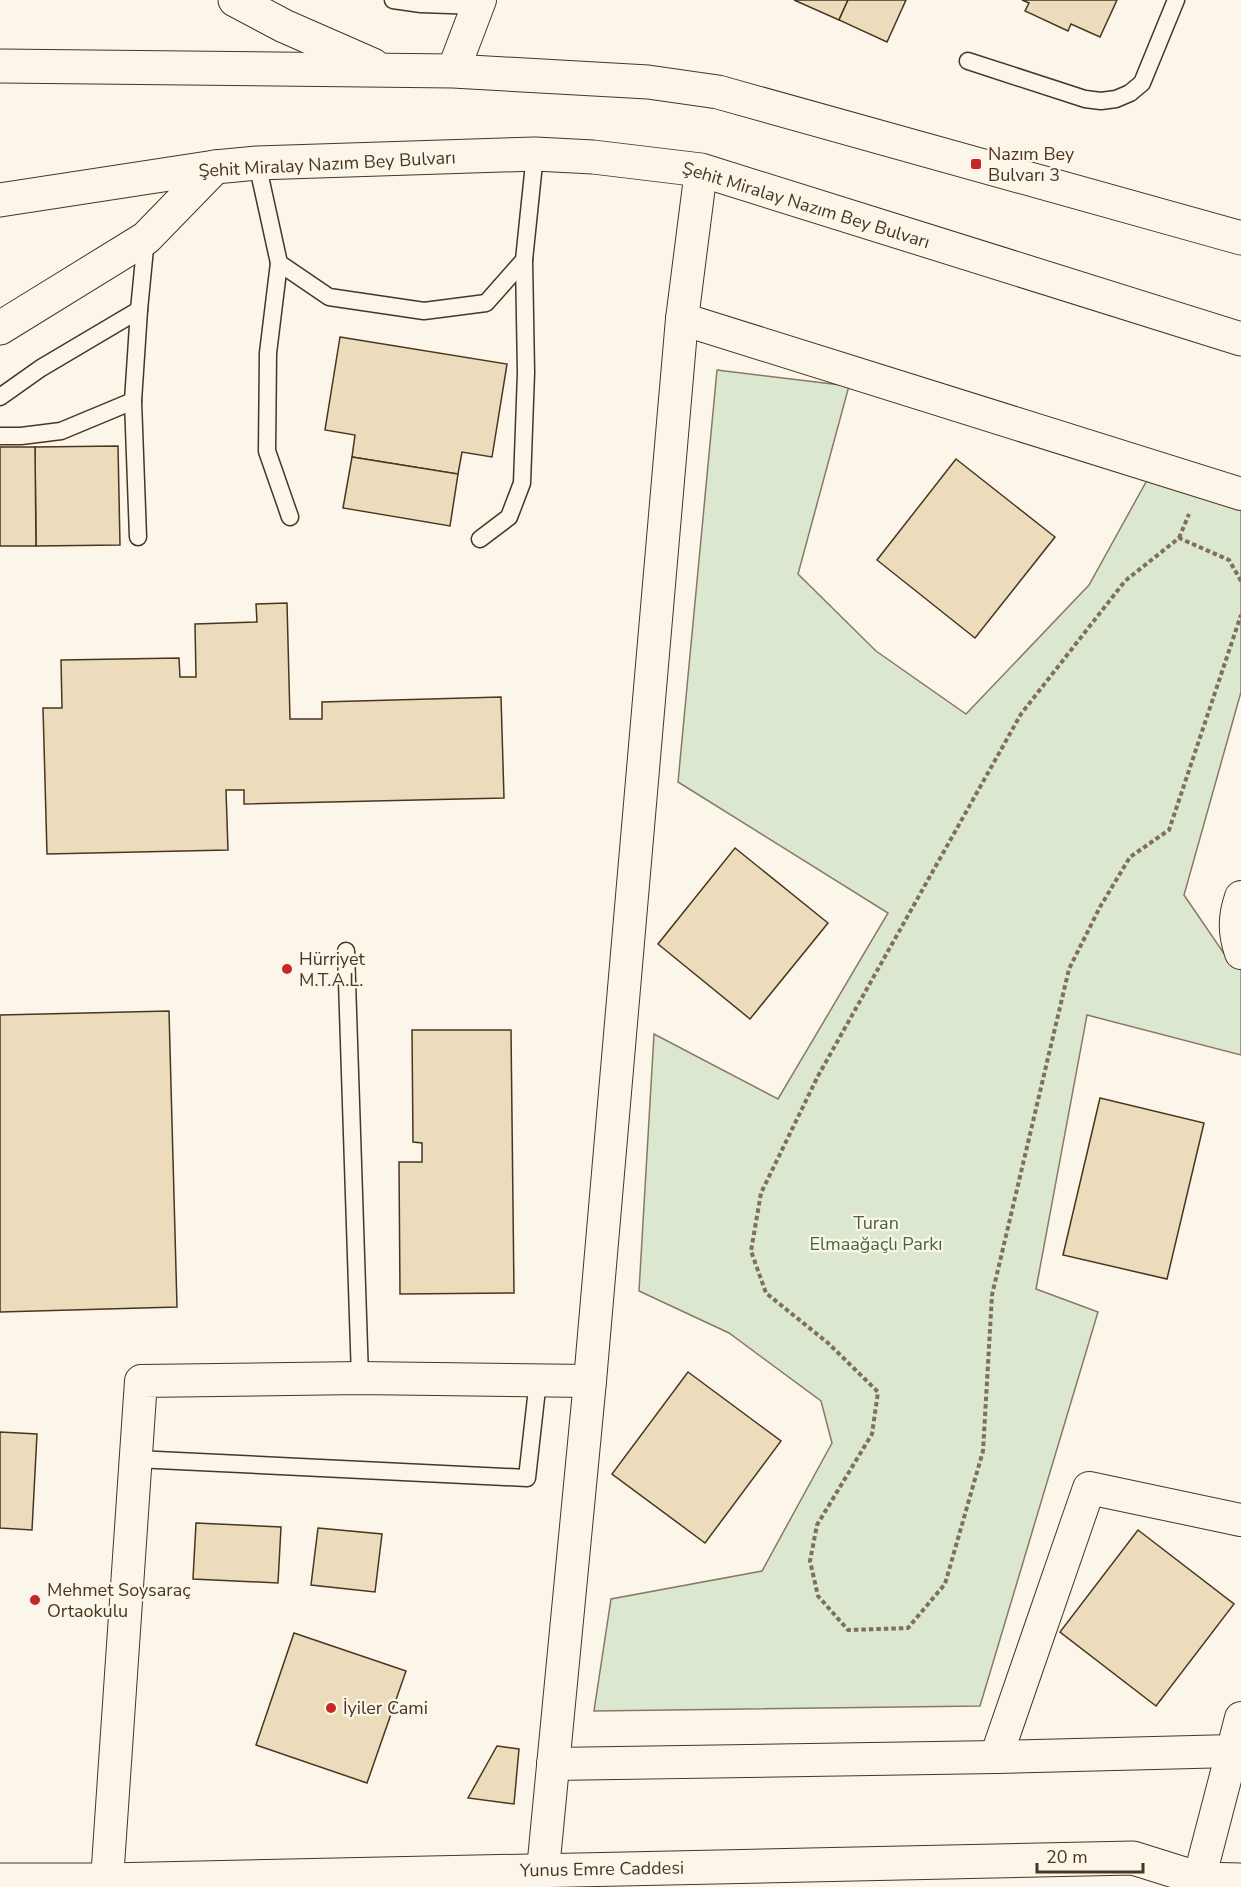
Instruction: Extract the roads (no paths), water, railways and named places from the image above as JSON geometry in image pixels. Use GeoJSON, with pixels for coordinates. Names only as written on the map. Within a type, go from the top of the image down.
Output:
{"type":"FeatureCollection","features":[{"type":"Feature","properties":{"kind":"main road"},"geometry":{"type":"LineString","coordinates":[[235,0],[284,26],[389,72]]}},
{"type":"Feature","properties":{"kind":"main road"},"geometry":{"type":"LineString","coordinates":[[0,66],[453,71],[648,82],[718,92],[1241,238]]}},
{"type":"Feature","properties":{"kind":"main road","name":"Şehit Miralay Nazım Bey Bulvarı"},"geometry":{"type":"LineString","coordinates":[[0,200],[215,166],[257,163],[535,154],[649,162],[701,170],[1241,339]]}},
{"type":"Feature","properties":{"kind":"main road"},"geometry":{"type":"LineString","coordinates":[[0,328],[146,238],[215,166]]}},
{"type":"Feature","properties":{"kind":"main road","name":"Yunus Emre Caddesi"},"geometry":{"type":"LineString","coordinates":[[0,1880],[109,1883],[543,1870],[1133,1858],[1193,1884],[1241,1880]]}},
{"type":"Feature","properties":{"kind":"street"},"geometry":{"type":"LineString","coordinates":[[453,71],[479,3]]}},
{"type":"Feature","properties":{"kind":"street"},"geometry":{"type":"LineString","coordinates":[[543,1870],[590,1381],[682,319],[701,170]]}},
{"type":"Feature","properties":{"kind":"street"},"geometry":{"type":"LineString","coordinates":[[682,319],[1241,494]]}},
{"type":"Feature","properties":{"kind":"street"},"geometry":{"type":"LineString","coordinates":[[1241,897],[1235,923],[1236,938],[1241,953]]}},
{"type":"Feature","properties":{"kind":"street"},"geometry":{"type":"LineString","coordinates":[[109,1883],[141,1381],[360,1378],[590,1381]]}},
{"type":"Feature","properties":{"kind":"street"},"geometry":{"type":"LineString","coordinates":[[996,1757],[1089,1488],[1241,1520]]}},
{"type":"Feature","properties":{"kind":"street"},"geometry":{"type":"LineString","coordinates":[[1193,1884],[1241,1718]]}},
{"type":"Feature","properties":{"kind":"street"},"geometry":{"type":"LineString","coordinates":[[553,1764],[1233,1751]]}},
{"type":"Feature","properties":{"kind":"lane"},"geometry":{"type":"LineString","coordinates":[[393,0],[421,4],[479,3]]}},
{"type":"Feature","properties":{"kind":"lane"},"geometry":{"type":"LineString","coordinates":[[968,61],[1085,99],[1101,101],[1116,99],[1130,93],[1142,83],[1176,0]]}},
{"type":"Feature","properties":{"kind":"lane"},"geometry":{"type":"LineString","coordinates":[[480,539],[509,517],[522,483],[526,373],[524,260],[535,154]]}},
{"type":"Feature","properties":{"kind":"lane"},"geometry":{"type":"LineString","coordinates":[[257,163],[279,263],[268,353],[267,452],[290,517]]}},
{"type":"Feature","properties":{"kind":"lane"},"geometry":{"type":"LineString","coordinates":[[138,537],[133,401],[146,238]]}},
{"type":"Feature","properties":{"kind":"lane"},"geometry":{"type":"LineString","coordinates":[[279,263],[329,297],[424,311],[486,303],[524,260]]}},
{"type":"Feature","properties":{"kind":"lane"},"geometry":{"type":"LineString","coordinates":[[0,397],[41,368],[139,310]]}},
{"type":"Feature","properties":{"kind":"lane"},"geometry":{"type":"LineString","coordinates":[[0,436],[62,431],[133,401]]}},
{"type":"Feature","properties":{"kind":"lane"},"geometry":{"type":"LineString","coordinates":[[346,951],[360,1378]]}},
{"type":"Feature","properties":{"kind":"lane"},"geometry":{"type":"LineString","coordinates":[[136,1459],[527,1478],[538,1380]]}},
{"type":"Feature","properties":{"kind":"place","name":"Nazım Bey Bulvarı 3"},"geometry":{"type":"Point","coordinates":[976,164]}},
{"type":"Feature","properties":{"kind":"place","name":"Hürriyet M.T.A.L."},"geometry":{"type":"Point","coordinates":[287,969]}},
{"type":"Feature","properties":{"kind":"place","name":"Mehmet Soysaraç Ortaokulu"},"geometry":{"type":"Point","coordinates":[35,1600]}},
{"type":"Feature","properties":{"kind":"place","name":"İyiler Cami"},"geometry":{"type":"Point","coordinates":[331,1708]}},
{"type":"Feature","properties":{"kind":"park label","name":"Turan Elmaağaçlı Parkı"},"geometry":{"type":"Point","coordinates":[876,1233]}}]}
